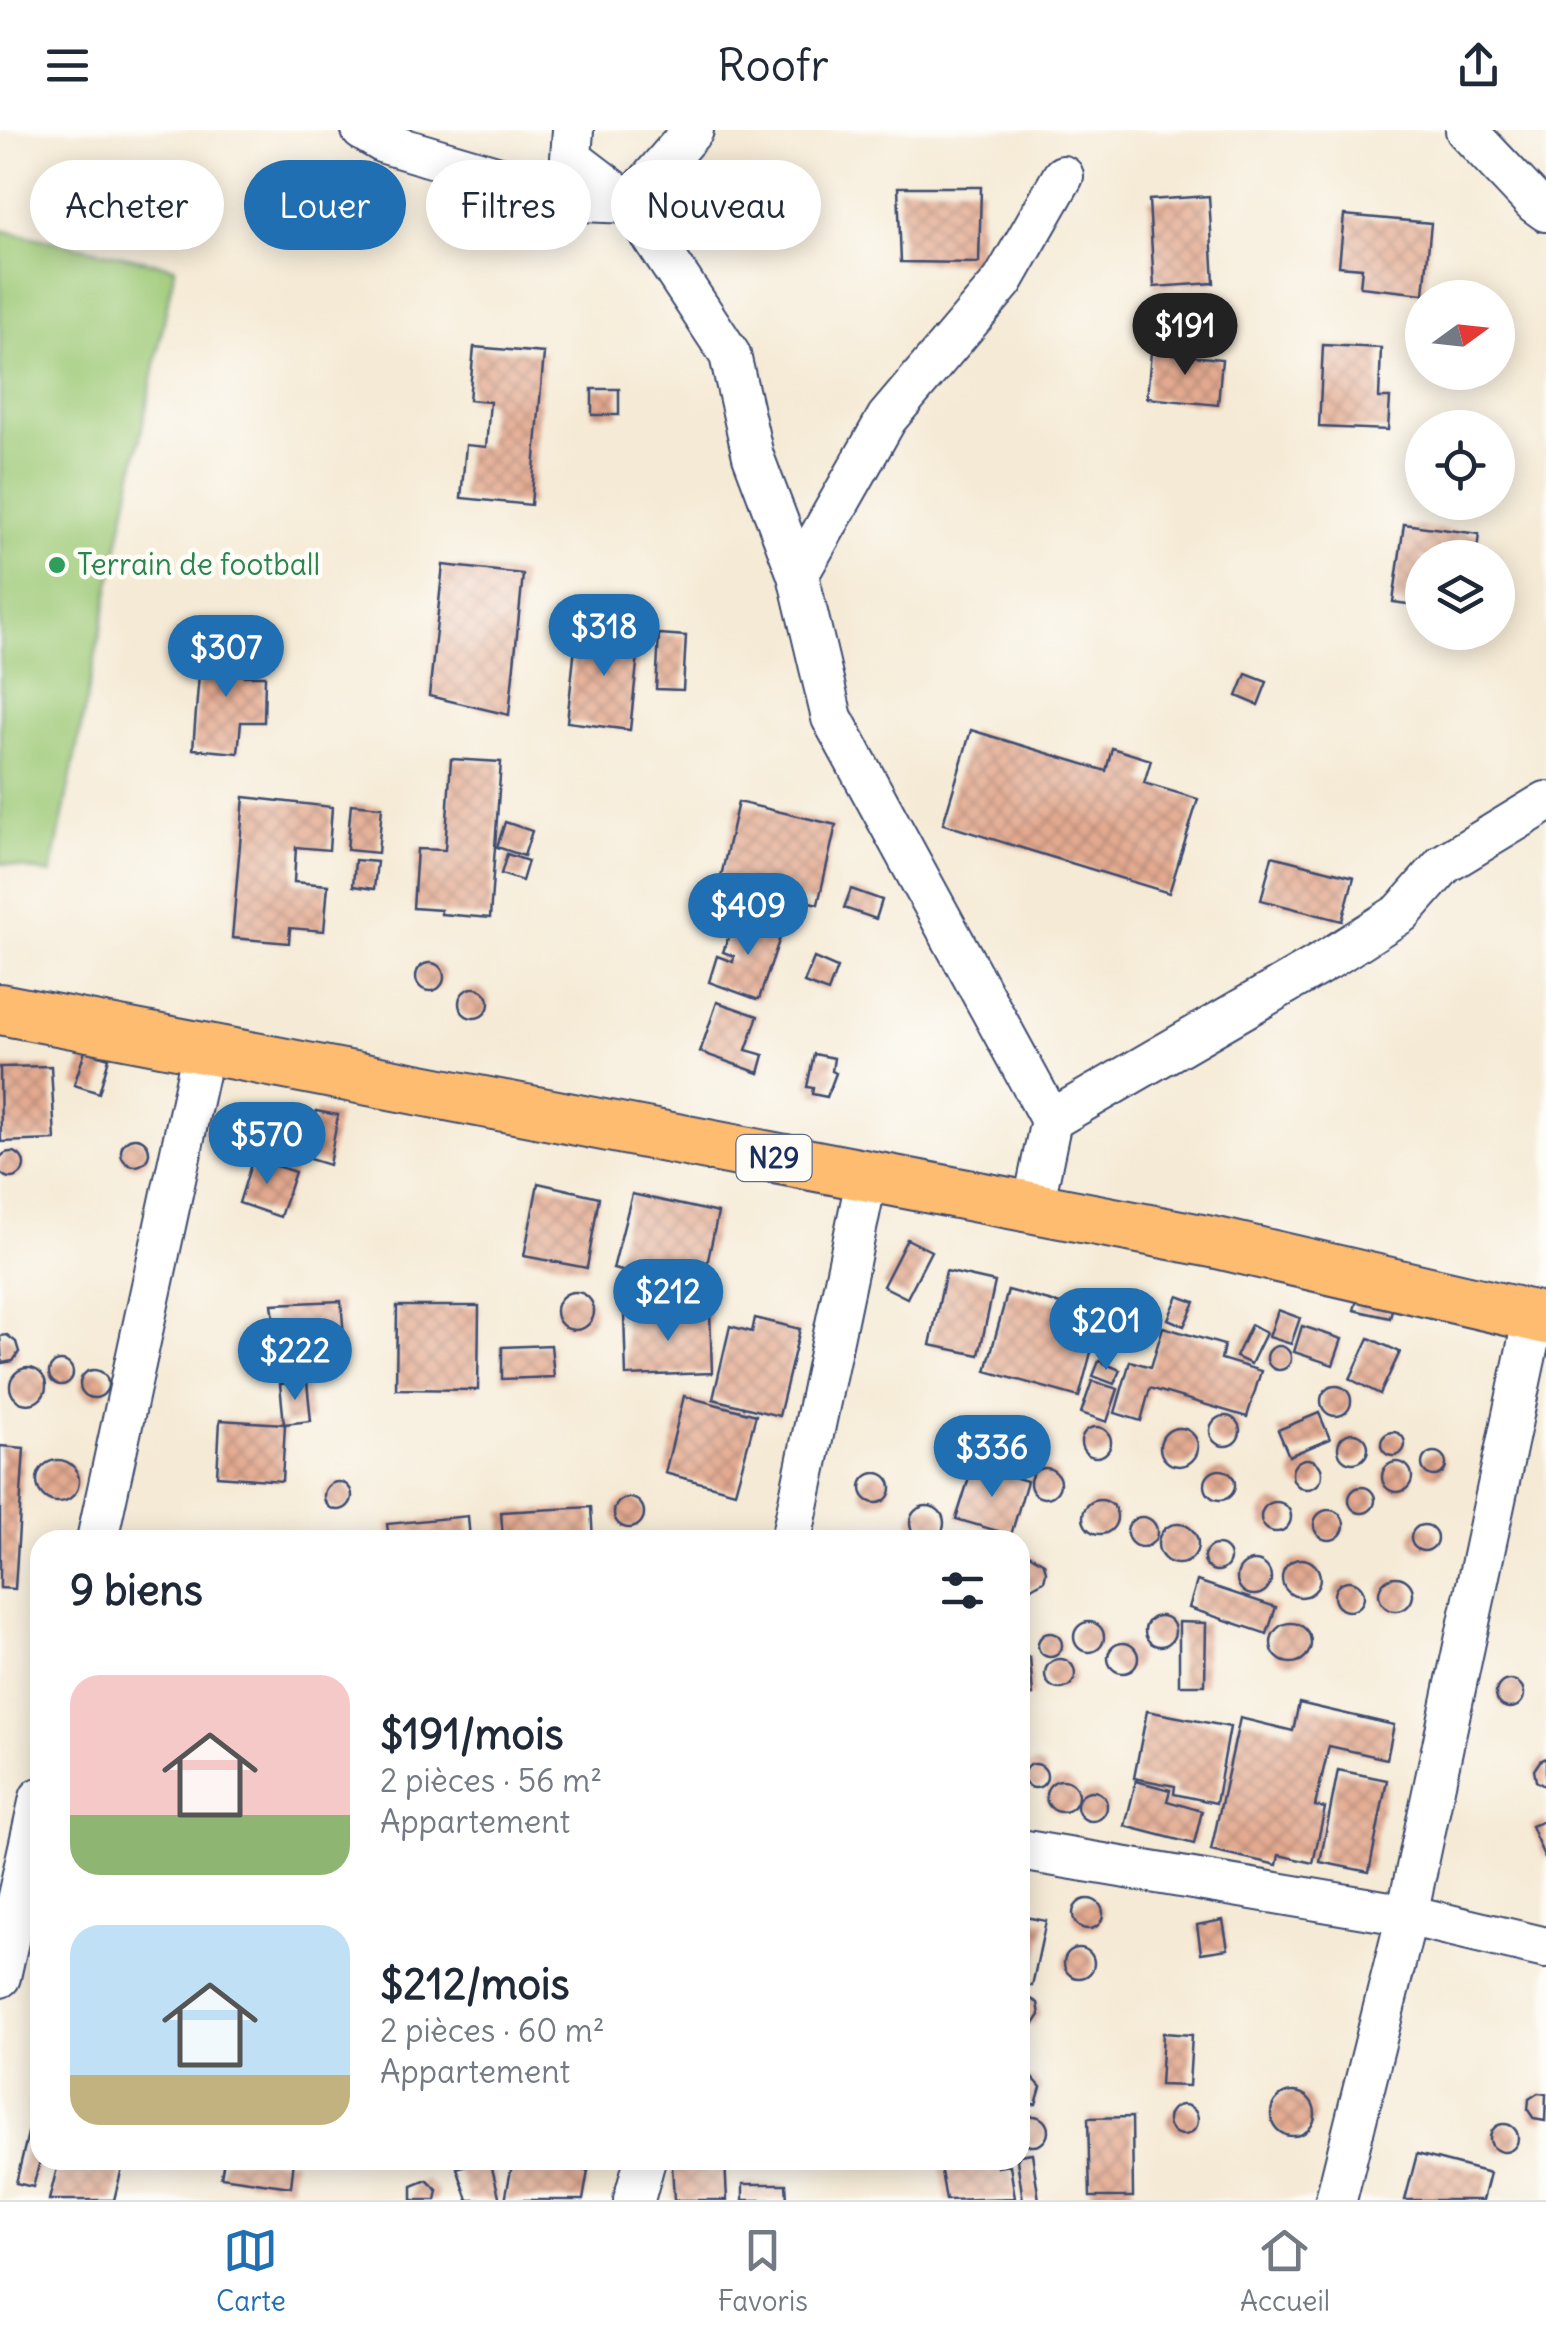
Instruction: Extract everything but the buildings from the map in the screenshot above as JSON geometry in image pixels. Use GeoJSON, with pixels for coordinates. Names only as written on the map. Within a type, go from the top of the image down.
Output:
{"type":"FeatureCollection","features":[{"type":"Feature","properties":{"kind":"main road","name":"N29"},"geometry":{"type":"LineString","coordinates":[[0,1009],[1217,1243],[1540,1317]]}},
{"type":"Feature","properties":{"kind":"street"},"geometry":{"type":"LineString","coordinates":[[362,130],[384,143],[581,201],[611,202]]}},
{"type":"Feature","properties":{"kind":"street"},"geometry":{"type":"LineString","coordinates":[[573,130],[571,158],[611,189]]}},
{"type":"Feature","properties":{"kind":"street"},"geometry":{"type":"LineString","coordinates":[[667,160],[693,130]]}},
{"type":"Feature","properties":{"kind":"street"},"geometry":{"type":"LineString","coordinates":[[1466,130],[1535,204],[1546,210]]}},
{"type":"Feature","properties":{"kind":"street"},"geometry":{"type":"LineString","coordinates":[[798,575],[887,418],[1003,281],[1063,176]]}},
{"type":"Feature","properties":{"kind":"street"},"geometry":{"type":"LineString","coordinates":[[661,250],[730,354],[754,456],[798,575],[832,718],[1051,1120],[1034,1208]]}},
{"type":"Feature","properties":{"kind":"street"},"geometry":{"type":"LineString","coordinates":[[1051,1120],[1401,913],[1444,864],[1546,802]]}},
{"type":"Feature","properties":{"kind":"street"},"geometry":{"type":"LineString","coordinates":[[99,1530],[203,1050]]}},
{"type":"Feature","properties":{"kind":"street"},"geometry":{"type":"LineString","coordinates":[[792,1530],[867,1176]]}},
{"type":"Feature","properties":{"kind":"street"},"geometry":{"type":"LineString","coordinates":[[1336,2200],[1407,1915],[1540,1317]]}},
{"type":"Feature","properties":{"kind":"street"},"geometry":{"type":"LineString","coordinates":[[0,1977],[30,1843]]}},
{"type":"Feature","properties":{"kind":"street"},"geometry":{"type":"LineString","coordinates":[[1030,1852],[1407,1915],[1546,1948]]}},
{"type":"Feature","properties":{"kind":"street"},"geometry":{"type":"LineString","coordinates":[[634,2200],[642,2170]]}},
{"type":"Feature","properties":{"kind":"green space","name":"Terrain de football"},"geometry":{"type":"Polygon","coordinates":[[[0,230],[30,236],[30,250],[95,250],[175,267],[51,874],[0,863],[0,230]]]}},
{"type":"Feature","properties":{"kind":"place","name":"Terrain de football"},"geometry":{"type":"Point","coordinates":[57,565]}}]}
